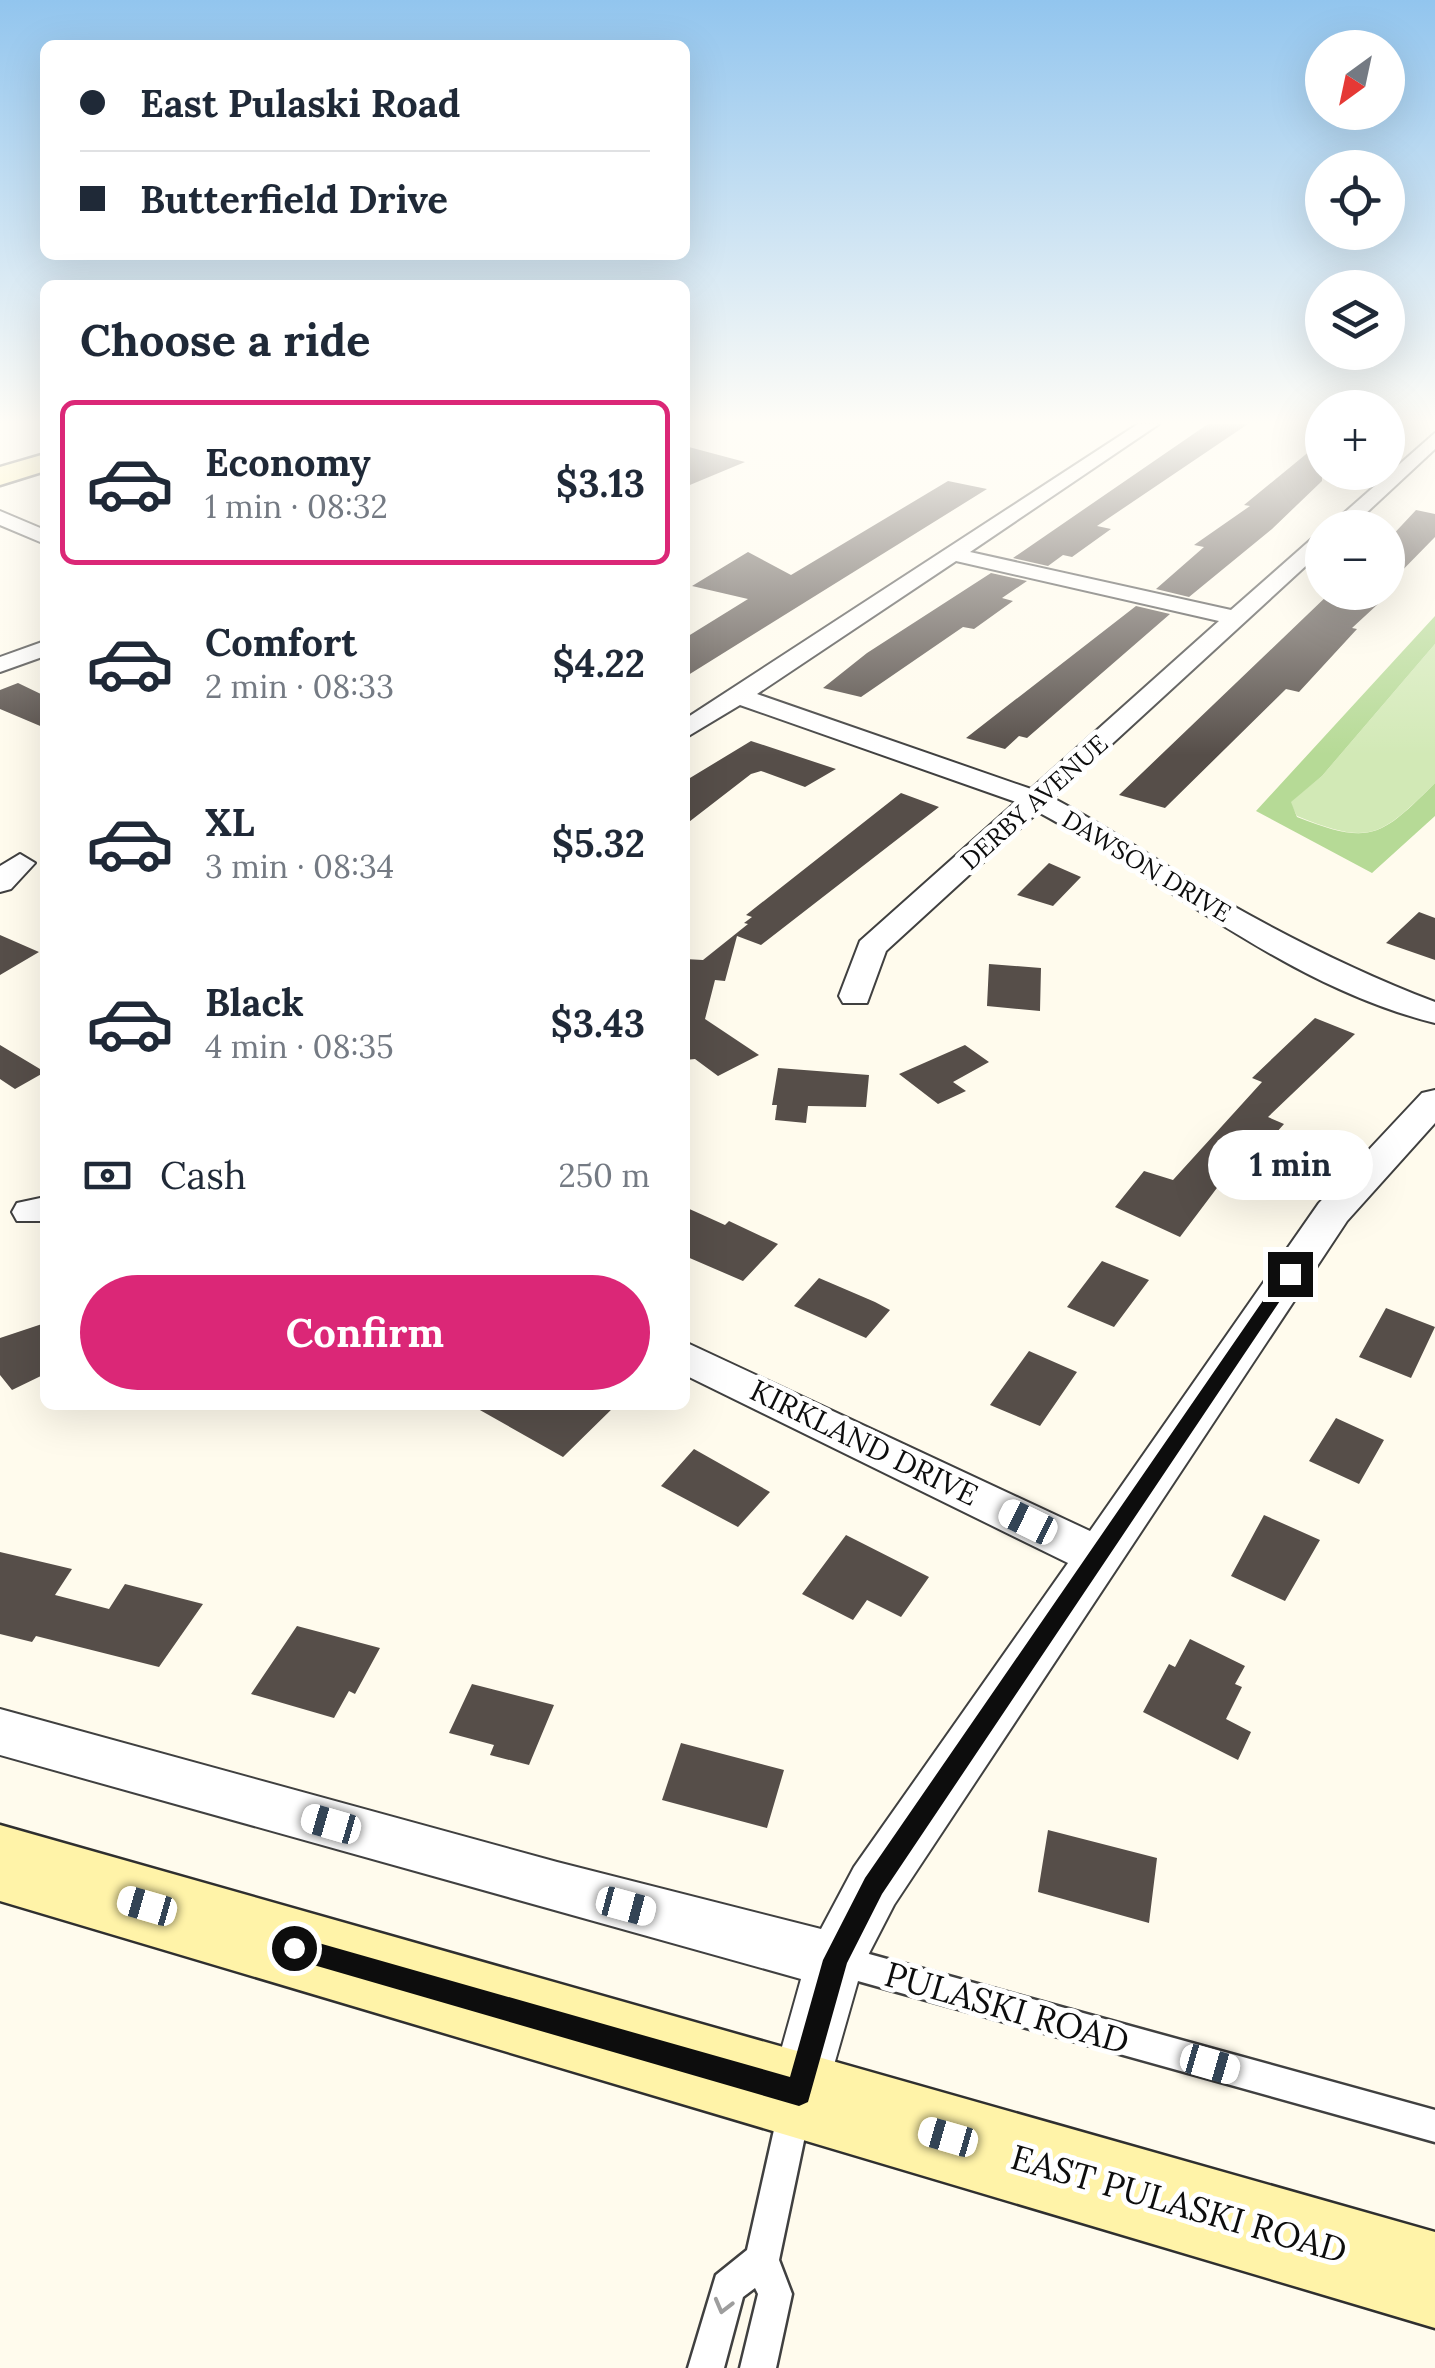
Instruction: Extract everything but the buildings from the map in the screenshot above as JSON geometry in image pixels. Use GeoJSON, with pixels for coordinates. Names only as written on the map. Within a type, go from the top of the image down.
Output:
{"type":"FeatureCollection","features":[{"type":"Feature","properties":{"kind":"main road","name":"EAST PULASKI ROAD"},"geometry":{"type":"LineString","coordinates":[[0,1863],[1435,2280]]}},
{"type":"Feature","properties":{"kind":"street"},"geometry":{"type":"LineString","coordinates":[[690,727],[982,535]]}},
{"type":"Feature","properties":{"kind":"street"},"geometry":{"type":"LineString","coordinates":[[952,554],[1236,618]]}},
{"type":"Feature","properties":{"kind":"street","name":"DERBY AVENUE"},"geometry":{"type":"LineString","coordinates":[[854,996],[871,948],[1305,555]]}},
{"type":"Feature","properties":{"kind":"street"},"geometry":{"type":"LineString","coordinates":[[0,665],[40,653]]}},
{"type":"Feature","properties":{"kind":"street","name":"DAWSON DRIVE"},"geometry":{"type":"LineString","coordinates":[[738,696],[1036,800],[1117,842],[1211,906],[1274,941],[1366,986],[1435,1013]]}},
{"type":"Feature","properties":{"kind":"street"},"geometry":{"type":"LineString","coordinates":[[799,2093],[835,1960],[874,1886],[1333,1212],[1435,1101]]}},
{"type":"Feature","properties":{"kind":"street","name":"KIRKLAND DRIVE"},"geometry":{"type":"LineString","coordinates":[[690,1359],[1096,1556]]}},
{"type":"Feature","properties":{"kind":"street","name":"PULASKI ROAD"},"geometry":{"type":"LineString","coordinates":[[0,1732],[557,1888],[835,1960]]}},
{"type":"Feature","properties":{"kind":"lane","name":"PULASKI ROAD"},"geometry":{"type":"LineString","coordinates":[[835,1960],[1435,2126]]}},
{"type":"Feature","properties":{"kind":"lane"},"geometry":{"type":"LineString","coordinates":[[758,2368],[774,2294],[762,2260],[799,2093]]}},
{"type":"Feature","properties":{"kind":"lane"},"geometry":{"type":"LineString","coordinates":[[706,2368],[728,2287],[762,2260]]}},
{"type":"Feature","properties":{"kind":"green space"},"geometry":{"type":"Polygon","coordinates":[[[1435,616],[1435,644],[1322,776],[1291,802],[1297,817],[1342,832],[1359,833],[1387,825],[1435,783],[1435,816],[1372,873],[1256,811],[1435,616]]]}},
{"type":"Feature","properties":{"kind":"green space"},"geometry":{"type":"Polygon","coordinates":[[[1435,644],[1435,783],[1401,815],[1373,831],[1342,831],[1297,816],[1290,802],[1322,776],[1435,644]]]}},
{"type":"Feature","properties":{"kind":"route"},"geometry":{"type":"LineString","coordinates":[[294,1948],[799,2093],[835,1960],[874,1886],[1290,1274]]}}]}
